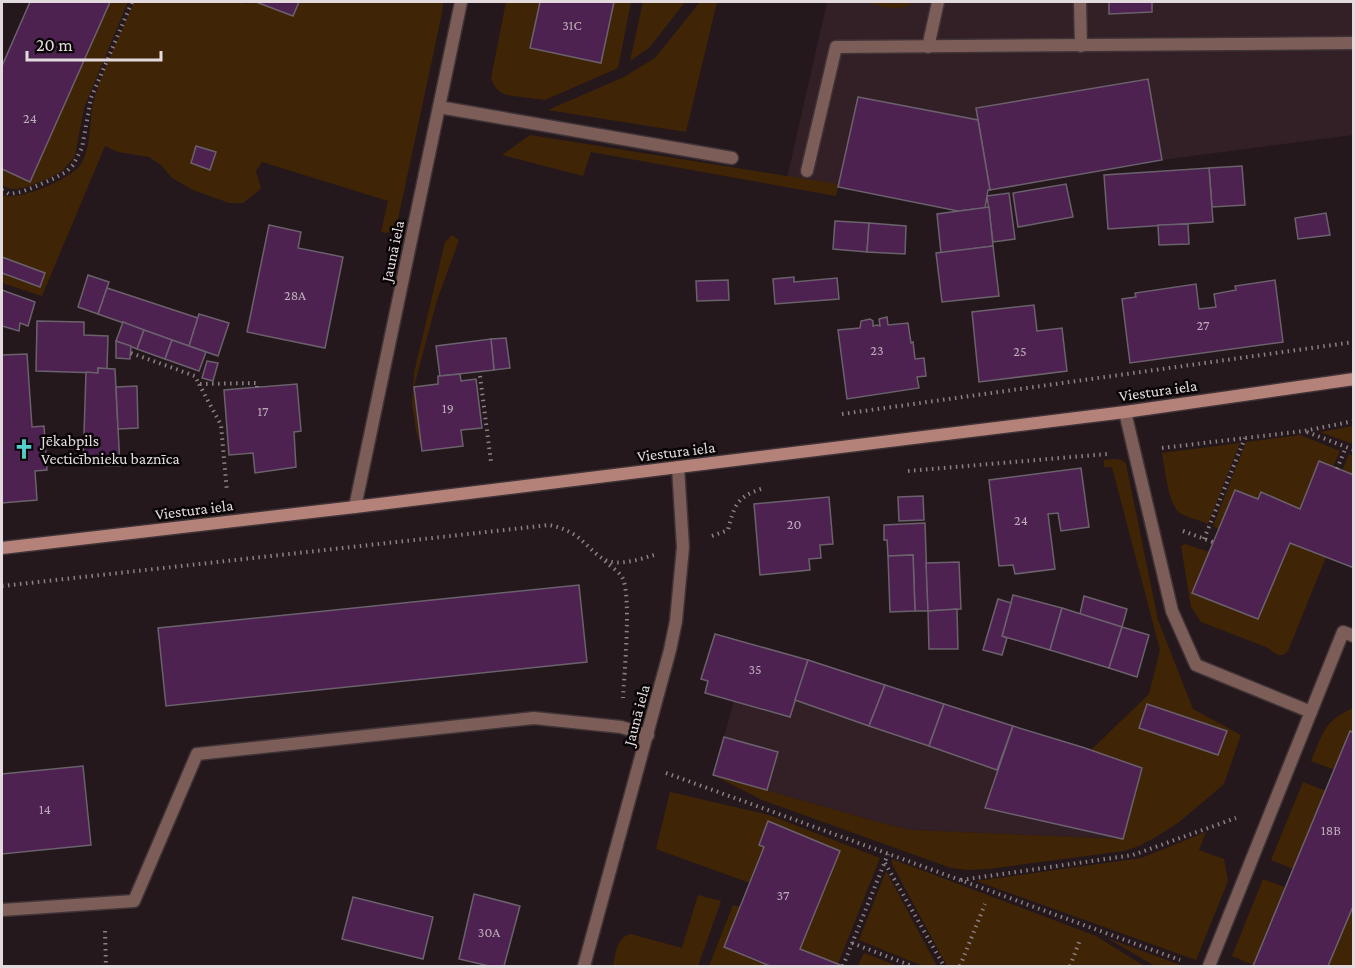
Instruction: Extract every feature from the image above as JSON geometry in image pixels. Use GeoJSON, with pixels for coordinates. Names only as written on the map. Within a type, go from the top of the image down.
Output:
{"type":"FeatureCollection","features":[{"type":"Feature","properties":{"kind":"street","name":"Jaunā iela"},"geometry":{"type":"LineString","coordinates":[[356,507],[461,2]]}},
{"type":"Feature","properties":{"kind":"street"},"geometry":{"type":"LineString","coordinates":[[928,47],[938,2]]}},
{"type":"Feature","properties":{"kind":"street"},"geometry":{"type":"LineString","coordinates":[[1080,2],[1081,46]]}},
{"type":"Feature","properties":{"kind":"street"},"geometry":{"type":"LineString","coordinates":[[807,171],[836,47],[1353,43]]}},
{"type":"Feature","properties":{"kind":"street"},"geometry":{"type":"LineString","coordinates":[[439,107],[732,158]]}},
{"type":"Feature","properties":{"kind":"street","name":"Viestura iela"},"geometry":{"type":"LineString","coordinates":[[2,548],[356,507],[1125,412],[1353,379]]}},
{"type":"Feature","properties":{"kind":"street"},"geometry":{"type":"LineString","coordinates":[[1125,412],[1172,611],[1196,665],[1311,712]]}},
{"type":"Feature","properties":{"kind":"street","name":"Jaunā iela"},"geometry":{"type":"LineString","coordinates":[[584,966],[670,650],[677,610],[683,547],[678,467]]}},
{"type":"Feature","properties":{"kind":"street"},"geometry":{"type":"LineString","coordinates":[[1209,966],[1343,632],[1353,636]]}},
{"type":"Feature","properties":{"kind":"street"},"geometry":{"type":"LineString","coordinates":[[2,910],[134,901],[197,754],[534,718],[621,727],[648,735]]}},
{"type":"Feature","properties":{"kind":"path"},"geometry":{"type":"LineString","coordinates":[[2,190],[9,194],[21,192],[55,178],[73,165],[82,148],[91,98],[132,2]]}},
{"type":"Feature","properties":{"kind":"path"},"geometry":{"type":"LineString","coordinates":[[131,353],[195,376],[221,425],[228,495]]}},
{"type":"Feature","properties":{"kind":"path"},"geometry":{"type":"LineString","coordinates":[[480,376],[491,462]]}},
{"type":"Feature","properties":{"kind":"path"},"geometry":{"type":"LineString","coordinates":[[200,384],[257,383],[257,387]]}},
{"type":"Feature","properties":{"kind":"path"},"geometry":{"type":"LineString","coordinates":[[1304,431],[1353,450]]}},
{"type":"Feature","properties":{"kind":"path"},"geometry":{"type":"LineString","coordinates":[[1204,539],[1245,438]]}},
{"type":"Feature","properties":{"kind":"path"},"geometry":{"type":"LineString","coordinates":[[1337,469],[1346,447]]}},
{"type":"Feature","properties":{"kind":"path"},"geometry":{"type":"LineString","coordinates":[[604,560],[622,577],[626,592],[627,641],[621,727]]}},
{"type":"Feature","properties":{"kind":"path"},"geometry":{"type":"LineString","coordinates":[[640,763],[1186,963]]}},
{"type":"Feature","properties":{"kind":"path"},"geometry":{"type":"LineString","coordinates":[[960,880],[1133,855],[1274,804]]}},
{"type":"Feature","properties":{"kind":"path"},"geometry":{"type":"LineString","coordinates":[[843,966],[888,854]]}},
{"type":"Feature","properties":{"kind":"path"},"geometry":{"type":"LineString","coordinates":[[884,862],[944,966]]}},
{"type":"Feature","properties":{"kind":"path"},"geometry":{"type":"LineString","coordinates":[[960,966],[985,904]]}},
{"type":"Feature","properties":{"kind":"path"},"geometry":{"type":"LineString","coordinates":[[1070,966],[1080,940]]}},
{"type":"Feature","properties":{"kind":"path"},"geometry":{"type":"LineString","coordinates":[[852,943],[912,966]]}},
{"type":"Feature","properties":{"kind":"shaded area"},"geometry":{"type":"Polygon","coordinates":[[[110,2],[128,2],[84,108],[75,156],[63,170],[27,187],[11,189],[2,185],[2,169],[30,181],[110,2]]]}},
{"type":"Feature","properties":{"kind":"shaded area"},"geometry":{"type":"Polygon","coordinates":[[[134,2],[240,2],[247,4],[256,2],[293,16],[299,2],[442,2],[442,13],[395,230],[381,232],[388,201],[262,162],[256,171],[261,188],[243,203],[229,203],[193,190],[172,178],[161,165],[149,157],[118,152],[105,146],[42,296],[2,283],[2,195],[19,195],[44,188],[67,176],[81,164],[89,139],[95,96],[134,2]]]}},
{"type":"Feature","properties":{"kind":"shaded area"},"geometry":{"type":"Polygon","coordinates":[[[506,2],[540,2],[531,48],[601,63],[614,2],[631,2],[618,68],[545,100],[507,95],[501,92],[495,87],[491,78],[506,2]]]}},
{"type":"Feature","properties":{"kind":"shaded area"},"geometry":{"type":"Polygon","coordinates":[[[643,2],[685,2],[649,48],[630,61],[643,2]]]}},
{"type":"Feature","properties":{"kind":"shaded area"},"geometry":{"type":"Polygon","coordinates":[[[700,2],[717,2],[686,132],[548,110],[624,77],[655,58],[700,2]]]}},
{"type":"Feature","properties":{"kind":"shaded area"},"geometry":{"type":"Polygon","coordinates":[[[827,2],[1353,2],[1353,135],[1162,160],[988,190],[985,208],[958,211],[838,187],[836,196],[785,187],[827,2]]]}},
{"type":"Feature","properties":{"kind":"shaded area"},"geometry":{"type":"Polygon","coordinates":[[[865,2],[914,2],[909,6],[897,8],[865,2]]]}},
{"type":"Feature","properties":{"kind":"shaded area"},"geometry":{"type":"Polygon","coordinates":[[[530,135],[838,184],[836,196],[591,152],[583,176],[502,155],[530,135]]]}},
{"type":"Feature","properties":{"kind":"shaded area"},"geometry":{"type":"Polygon","coordinates":[[[452,235],[459,240],[437,300],[414,387],[422,451],[412,403],[414,373],[445,242],[452,235]]]}},
{"type":"Feature","properties":{"kind":"shaded area"},"geometry":{"type":"Polygon","coordinates":[[[1353,426],[1353,444],[1320,432],[1353,426]]]}},
{"type":"Feature","properties":{"kind":"shaded area"},"geometry":{"type":"Polygon","coordinates":[[[1300,435],[1340,451],[1333,467],[1319,462],[1300,509],[1261,493],[1258,499],[1235,490],[1219,529],[1213,526],[1246,442],[1300,435]]]}},
{"type":"Feature","properties":{"kind":"shaded area"},"geometry":{"type":"Polygon","coordinates":[[[1240,443],[1208,524],[1180,513],[1170,494],[1162,453],[1240,443]]]}},
{"type":"Feature","properties":{"kind":"shaded area"},"geometry":{"type":"Polygon","coordinates":[[[1349,454],[1353,456],[1353,475],[1342,471],[1349,454]]]}},
{"type":"Feature","properties":{"kind":"shaded area"},"geometry":{"type":"Polygon","coordinates":[[[1104,460],[1122,460],[1126,464],[1158,620],[1193,709],[1241,735],[1224,784],[1178,823],[1139,846],[1124,851],[969,870],[951,868],[762,800],[713,775],[911,830],[1123,839],[1142,768],[1091,750],[1149,694],[1160,650],[1112,467],[1104,467],[1104,460]]]}},
{"type":"Feature","properties":{"kind":"shaded area"},"geometry":{"type":"Polygon","coordinates":[[[1290,543],[1326,557],[1288,651],[1283,655],[1278,655],[1266,647],[1201,622],[1191,607],[1181,546],[1185,544],[1209,552],[1192,594],[1257,619],[1290,543]]]}},
{"type":"Feature","properties":{"kind":"shaded area"},"geometry":{"type":"Polygon","coordinates":[[[715,634],[808,660],[1142,768],[1123,839],[911,830],[713,775],[734,701],[705,693],[708,681],[701,679],[715,634]]]}},
{"type":"Feature","properties":{"kind":"shaded area"},"geometry":{"type":"Polygon","coordinates":[[[1353,708],[1353,733],[1351,731],[1335,770],[1311,761],[1330,723],[1353,708]]]}},
{"type":"Feature","properties":{"kind":"shaded area"},"geometry":{"type":"Polygon","coordinates":[[[1303,782],[1326,791],[1293,869],[1271,860],[1303,782]]]}},
{"type":"Feature","properties":{"kind":"shaded area"},"geometry":{"type":"Polygon","coordinates":[[[670,792],[769,815],[880,858],[838,964],[800,949],[839,851],[768,821],[759,844],[764,847],[750,883],[656,849],[670,792]]]}},
{"type":"Feature","properties":{"kind":"shaded area"},"geometry":{"type":"Polygon","coordinates":[[[1206,832],[1199,850],[1224,859],[1228,881],[1196,960],[976,881],[1141,858],[1206,832]]]}},
{"type":"Feature","properties":{"kind":"shaded area"},"geometry":{"type":"Polygon","coordinates":[[[892,859],[1096,936],[1144,966],[947,966],[892,864],[892,859]]]}},
{"type":"Feature","properties":{"kind":"shaded area"},"geometry":{"type":"Polygon","coordinates":[[[886,871],[937,966],[923,966],[859,940],[886,871]]]}},
{"type":"Feature","properties":{"kind":"shaded area"},"geometry":{"type":"Polygon","coordinates":[[[1263,879],[1285,887],[1253,965],[1232,956],[1263,879]]]}},
{"type":"Feature","properties":{"kind":"shaded area"},"geometry":{"type":"Polygon","coordinates":[[[698,895],[721,901],[698,966],[613,966],[620,942],[631,934],[682,948],[698,895]]]}},
{"type":"Feature","properties":{"kind":"shaded area"},"geometry":{"type":"Polygon","coordinates":[[[1353,904],[1353,966],[1328,966],[1353,904]]]}},
{"type":"Feature","properties":{"kind":"shaded area"},"geometry":{"type":"Polygon","coordinates":[[[733,905],[740,907],[725,947],[770,966],[709,966],[733,905]]]}},
{"type":"Feature","properties":{"kind":"shaded area"},"geometry":{"type":"Polygon","coordinates":[[[1107,938],[1183,966],[1155,966],[1107,938]]]}},
{"type":"Feature","properties":{"kind":"shaded area"},"geometry":{"type":"Polygon","coordinates":[[[864,953],[898,966],[858,966],[864,953]]]}},
{"type":"Feature","properties":{"kind":"building"},"geometry":{"type":"Polygon","coordinates":[[[30,2],[110,2],[30,182],[2,169],[2,66],[30,2]]]}},
{"type":"Feature","properties":{"kind":"building"},"geometry":{"type":"Polygon","coordinates":[[[256,2],[299,2],[293,16],[256,2]]]}},
{"type":"Feature","properties":{"kind":"building"},"geometry":{"type":"Polygon","coordinates":[[[540,2],[614,2],[601,63],[530,48],[540,2]]]}},
{"type":"Feature","properties":{"kind":"building"},"geometry":{"type":"Polygon","coordinates":[[[1109,2],[1152,2],[1152,12],[1109,14],[1109,2]]]}},
{"type":"Feature","properties":{"kind":"building"},"geometry":{"type":"Polygon","coordinates":[[[1148,79],[1162,160],[990,190],[976,108],[1148,79]]]}},
{"type":"Feature","properties":{"kind":"building"},"geometry":{"type":"Polygon","coordinates":[[[858,97],[978,120],[990,190],[988,190],[985,208],[958,211],[838,187],[858,97]]]}},
{"type":"Feature","properties":{"kind":"building"},"geometry":{"type":"Polygon","coordinates":[[[196,146],[216,152],[210,170],[191,163],[196,146]]]}},
{"type":"Feature","properties":{"kind":"building"},"geometry":{"type":"Polygon","coordinates":[[[1242,166],[1245,205],[1212,207],[1209,168],[1242,166]]]}},
{"type":"Feature","properties":{"kind":"building"},"geometry":{"type":"Polygon","coordinates":[[[1209,168],[1213,222],[1108,229],[1104,175],[1209,168]]]}},
{"type":"Feature","properties":{"kind":"building"},"geometry":{"type":"Polygon","coordinates":[[[1066,184],[1073,217],[1018,227],[1013,193],[1066,184]]]}},
{"type":"Feature","properties":{"kind":"building"},"geometry":{"type":"Polygon","coordinates":[[[1009,193],[1015,239],[993,242],[987,196],[1009,193]]]}},
{"type":"Feature","properties":{"kind":"building"},"geometry":{"type":"Polygon","coordinates":[[[989,207],[993,246],[941,253],[937,214],[989,207]]]}},
{"type":"Feature","properties":{"kind":"building"},"geometry":{"type":"Polygon","coordinates":[[[1326,213],[1330,235],[1298,239],[1295,218],[1326,213]]]}},
{"type":"Feature","properties":{"kind":"building"},"geometry":{"type":"Polygon","coordinates":[[[835,221],[869,223],[867,252],[833,249],[835,221]]]}},
{"type":"Feature","properties":{"kind":"building"},"geometry":{"type":"Polygon","coordinates":[[[869,223],[906,226],[905,254],[867,252],[869,223]]]}},
{"type":"Feature","properties":{"kind":"building"},"geometry":{"type":"Polygon","coordinates":[[[1188,224],[1189,244],[1159,245],[1158,225],[1188,224]]]}},
{"type":"Feature","properties":{"kind":"building"},"geometry":{"type":"Polygon","coordinates":[[[269,225],[301,232],[298,248],[343,257],[325,348],[247,332],[269,225]]]}},
{"type":"Feature","properties":{"kind":"building"},"geometry":{"type":"Polygon","coordinates":[[[993,246],[999,296],[942,302],[936,253],[993,246]]]}},
{"type":"Feature","properties":{"kind":"building"},"geometry":{"type":"Polygon","coordinates":[[[2,257],[45,273],[40,287],[2,273],[2,257]]]}},
{"type":"Feature","properties":{"kind":"building"},"geometry":{"type":"Polygon","coordinates":[[[88,275],[109,282],[98,314],[78,307],[88,275]]]}},
{"type":"Feature","properties":{"kind":"building"},"geometry":{"type":"Polygon","coordinates":[[[794,277],[794,282],[837,278],[839,299],[775,304],[773,279],[794,277]]]}},
{"type":"Feature","properties":{"kind":"building"},"geometry":{"type":"Polygon","coordinates":[[[728,280],[729,300],[697,301],[696,281],[728,280]]]}},
{"type":"Feature","properties":{"kind":"building"},"geometry":{"type":"Polygon","coordinates":[[[1275,280],[1283,342],[1130,363],[1122,299],[1136,297],[1135,293],[1196,284],[1199,309],[1216,307],[1214,294],[1236,290],[1235,286],[1275,280]]]}},
{"type":"Feature","properties":{"kind":"building"},"geometry":{"type":"Polygon","coordinates":[[[107,288],[198,318],[189,346],[98,314],[107,288]]]}},
{"type":"Feature","properties":{"kind":"building"},"geometry":{"type":"Polygon","coordinates":[[[2,290],[35,302],[28,326],[20,323],[19,331],[2,326],[2,290]]]}},
{"type":"Feature","properties":{"kind":"building"},"geometry":{"type":"Polygon","coordinates":[[[1034,305],[1037,331],[1062,328],[1067,371],[979,382],[972,312],[1034,305]]]}},
{"type":"Feature","properties":{"kind":"building"},"geometry":{"type":"Polygon","coordinates":[[[199,314],[229,323],[218,356],[189,346],[199,314]]]}},
{"type":"Feature","properties":{"kind":"building"},"geometry":{"type":"Polygon","coordinates":[[[887,317],[888,325],[908,323],[915,359],[924,358],[926,376],[917,377],[919,388],[847,399],[838,330],[860,328],[861,321],[870,319],[873,321],[873,326],[880,326],[879,319],[887,317]]]}},
{"type":"Feature","properties":{"kind":"building"},"geometry":{"type":"Polygon","coordinates":[[[37,321],[84,322],[84,335],[108,336],[107,369],[98,368],[98,373],[36,371],[37,321]]]}},
{"type":"Feature","properties":{"kind":"building"},"geometry":{"type":"Polygon","coordinates":[[[123,322],[144,330],[137,349],[116,341],[123,322]]]}},
{"type":"Feature","properties":{"kind":"building"},"geometry":{"type":"Polygon","coordinates":[[[144,330],[172,340],[165,359],[137,349],[144,330]]]}},
{"type":"Feature","properties":{"kind":"building"},"geometry":{"type":"Polygon","coordinates":[[[506,338],[510,368],[494,370],[491,339],[506,338]]]}},
{"type":"Feature","properties":{"kind":"building"},"geometry":{"type":"Polygon","coordinates":[[[491,339],[494,370],[440,376],[436,346],[491,339]]]}},
{"type":"Feature","properties":{"kind":"building"},"geometry":{"type":"Polygon","coordinates":[[[172,340],[206,352],[199,371],[165,359],[172,340]]]}},
{"type":"Feature","properties":{"kind":"building"},"geometry":{"type":"Polygon","coordinates":[[[116,341],[131,346],[130,359],[116,358],[116,341]]]}},
{"type":"Feature","properties":{"kind":"building","name":"Jēkabpils Vecticībnieku baznīca"},"geometry":{"type":"Polygon","coordinates":[[[27,354],[32,427],[44,426],[47,470],[35,471],[37,500],[2,503],[2,355],[27,354]]]}},
{"type":"Feature","properties":{"kind":"building"},"geometry":{"type":"Polygon","coordinates":[[[207,361],[218,363],[213,381],[202,378],[207,361]]]}},
{"type":"Feature","properties":{"kind":"building"},"geometry":{"type":"Polygon","coordinates":[[[98,368],[115,369],[120,466],[83,465],[86,372],[98,373],[98,368]]]}},
{"type":"Feature","properties":{"kind":"building"},"geometry":{"type":"Polygon","coordinates":[[[460,374],[461,381],[476,379],[482,428],[461,430],[463,446],[422,451],[414,387],[438,384],[438,376],[460,374]]]}},
{"type":"Feature","properties":{"kind":"building"},"geometry":{"type":"Polygon","coordinates":[[[297,384],[301,431],[294,432],[296,467],[255,473],[253,453],[229,455],[224,390],[297,384]]]}},
{"type":"Feature","properties":{"kind":"building"},"geometry":{"type":"Polygon","coordinates":[[[137,386],[138,428],[118,429],[116,387],[137,386]]]}},
{"type":"Feature","properties":{"kind":"building"},"geometry":{"type":"Polygon","coordinates":[[[1319,461],[1354,475],[1354,568],[1290,543],[1258,619],[1192,593],[1235,490],[1258,499],[1261,492],[1300,509],[1319,461]]]}},
{"type":"Feature","properties":{"kind":"building"},"geometry":{"type":"Polygon","coordinates":[[[1081,468],[1089,527],[1061,531],[1058,513],[1048,514],[1055,569],[1015,574],[1013,565],[999,566],[989,480],[1081,468]]]}},
{"type":"Feature","properties":{"kind":"building"},"geometry":{"type":"Polygon","coordinates":[[[923,496],[924,520],[899,521],[898,497],[923,496]]]}},
{"type":"Feature","properties":{"kind":"building"},"geometry":{"type":"Polygon","coordinates":[[[829,497],[833,544],[820,545],[821,558],[809,559],[810,570],[760,575],[754,504],[829,497]]]}},
{"type":"Feature","properties":{"kind":"building"},"geometry":{"type":"Polygon","coordinates":[[[925,523],[928,611],[915,611],[913,555],[888,556],[887,540],[884,540],[884,525],[925,523]]]}},
{"type":"Feature","properties":{"kind":"building"},"geometry":{"type":"Polygon","coordinates":[[[913,555],[915,611],[890,612],[888,556],[913,555]]]}},
{"type":"Feature","properties":{"kind":"building"},"geometry":{"type":"Polygon","coordinates":[[[959,562],[961,609],[928,611],[926,563],[959,562]]]}},
{"type":"Feature","properties":{"kind":"building"},"geometry":{"type":"Polygon","coordinates":[[[579,585],[587,662],[166,706],[158,628],[579,585]]]}},
{"type":"Feature","properties":{"kind":"building"},"geometry":{"type":"Polygon","coordinates":[[[1013,595],[1062,608],[1050,650],[1002,636],[1013,595]]]}},
{"type":"Feature","properties":{"kind":"building"},"geometry":{"type":"Polygon","coordinates":[[[1084,596],[1127,609],[1122,627],[1080,614],[1084,596]]]}},
{"type":"Feature","properties":{"kind":"building"},"geometry":{"type":"Polygon","coordinates":[[[998,599],[1011,603],[1002,636],[1007,638],[1002,655],[983,650],[998,599]]]}},
{"type":"Feature","properties":{"kind":"building"},"geometry":{"type":"Polygon","coordinates":[[[1062,608],[1122,627],[1109,668],[1050,650],[1062,608]]]}},
{"type":"Feature","properties":{"kind":"building"},"geometry":{"type":"Polygon","coordinates":[[[957,609],[958,649],[929,649],[928,611],[957,609]]]}},
{"type":"Feature","properties":{"kind":"building"},"geometry":{"type":"Polygon","coordinates":[[[1122,627],[1149,635],[1137,677],[1109,668],[1122,627]]]}},
{"type":"Feature","properties":{"kind":"building"},"geometry":{"type":"Polygon","coordinates":[[[715,634],[808,660],[790,717],[705,693],[708,681],[701,679],[715,634]]]}},
{"type":"Feature","properties":{"kind":"building"},"geometry":{"type":"Polygon","coordinates":[[[808,660],[885,685],[869,726],[795,700],[808,660]]]}},
{"type":"Feature","properties":{"kind":"building"},"geometry":{"type":"Polygon","coordinates":[[[885,685],[944,704],[929,746],[869,726],[885,685]]]}},
{"type":"Feature","properties":{"kind":"building"},"geometry":{"type":"Polygon","coordinates":[[[944,704],[1013,726],[997,770],[929,746],[944,704]]]}},
{"type":"Feature","properties":{"kind":"building"},"geometry":{"type":"Polygon","coordinates":[[[1147,704],[1227,731],[1218,755],[1139,728],[1147,704]]]}},
{"type":"Feature","properties":{"kind":"building"},"geometry":{"type":"Polygon","coordinates":[[[1013,726],[1142,768],[1123,839],[985,808],[1013,726]]]}},
{"type":"Feature","properties":{"kind":"building"},"geometry":{"type":"Polygon","coordinates":[[[1350,731],[1354,733],[1354,904],[1328,966],[1253,966],[1350,731]]]}},
{"type":"Feature","properties":{"kind":"building"},"geometry":{"type":"Polygon","coordinates":[[[724,737],[778,752],[767,790],[713,775],[724,737]]]}},
{"type":"Feature","properties":{"kind":"building"},"geometry":{"type":"Polygon","coordinates":[[[83,766],[91,845],[2,854],[2,774],[83,766]]]}},
{"type":"Feature","properties":{"kind":"building"},"geometry":{"type":"Polygon","coordinates":[[[768,821],[840,851],[800,949],[843,966],[770,966],[724,947],[764,847],[759,845],[768,821]]]}},
{"type":"Feature","properties":{"kind":"building"},"geometry":{"type":"Polygon","coordinates":[[[474,894],[520,906],[504,966],[489,966],[459,959],[474,894]]]}},
{"type":"Feature","properties":{"kind":"building"},"geometry":{"type":"Polygon","coordinates":[[[353,897],[433,917],[423,959],[342,939],[353,897]]]}},
{"type":"Feature","properties":{"kind":"place","name":"Jēkabpils Vecticībnieku baznīca"},"geometry":{"type":"Point","coordinates":[24,449]}}]}
